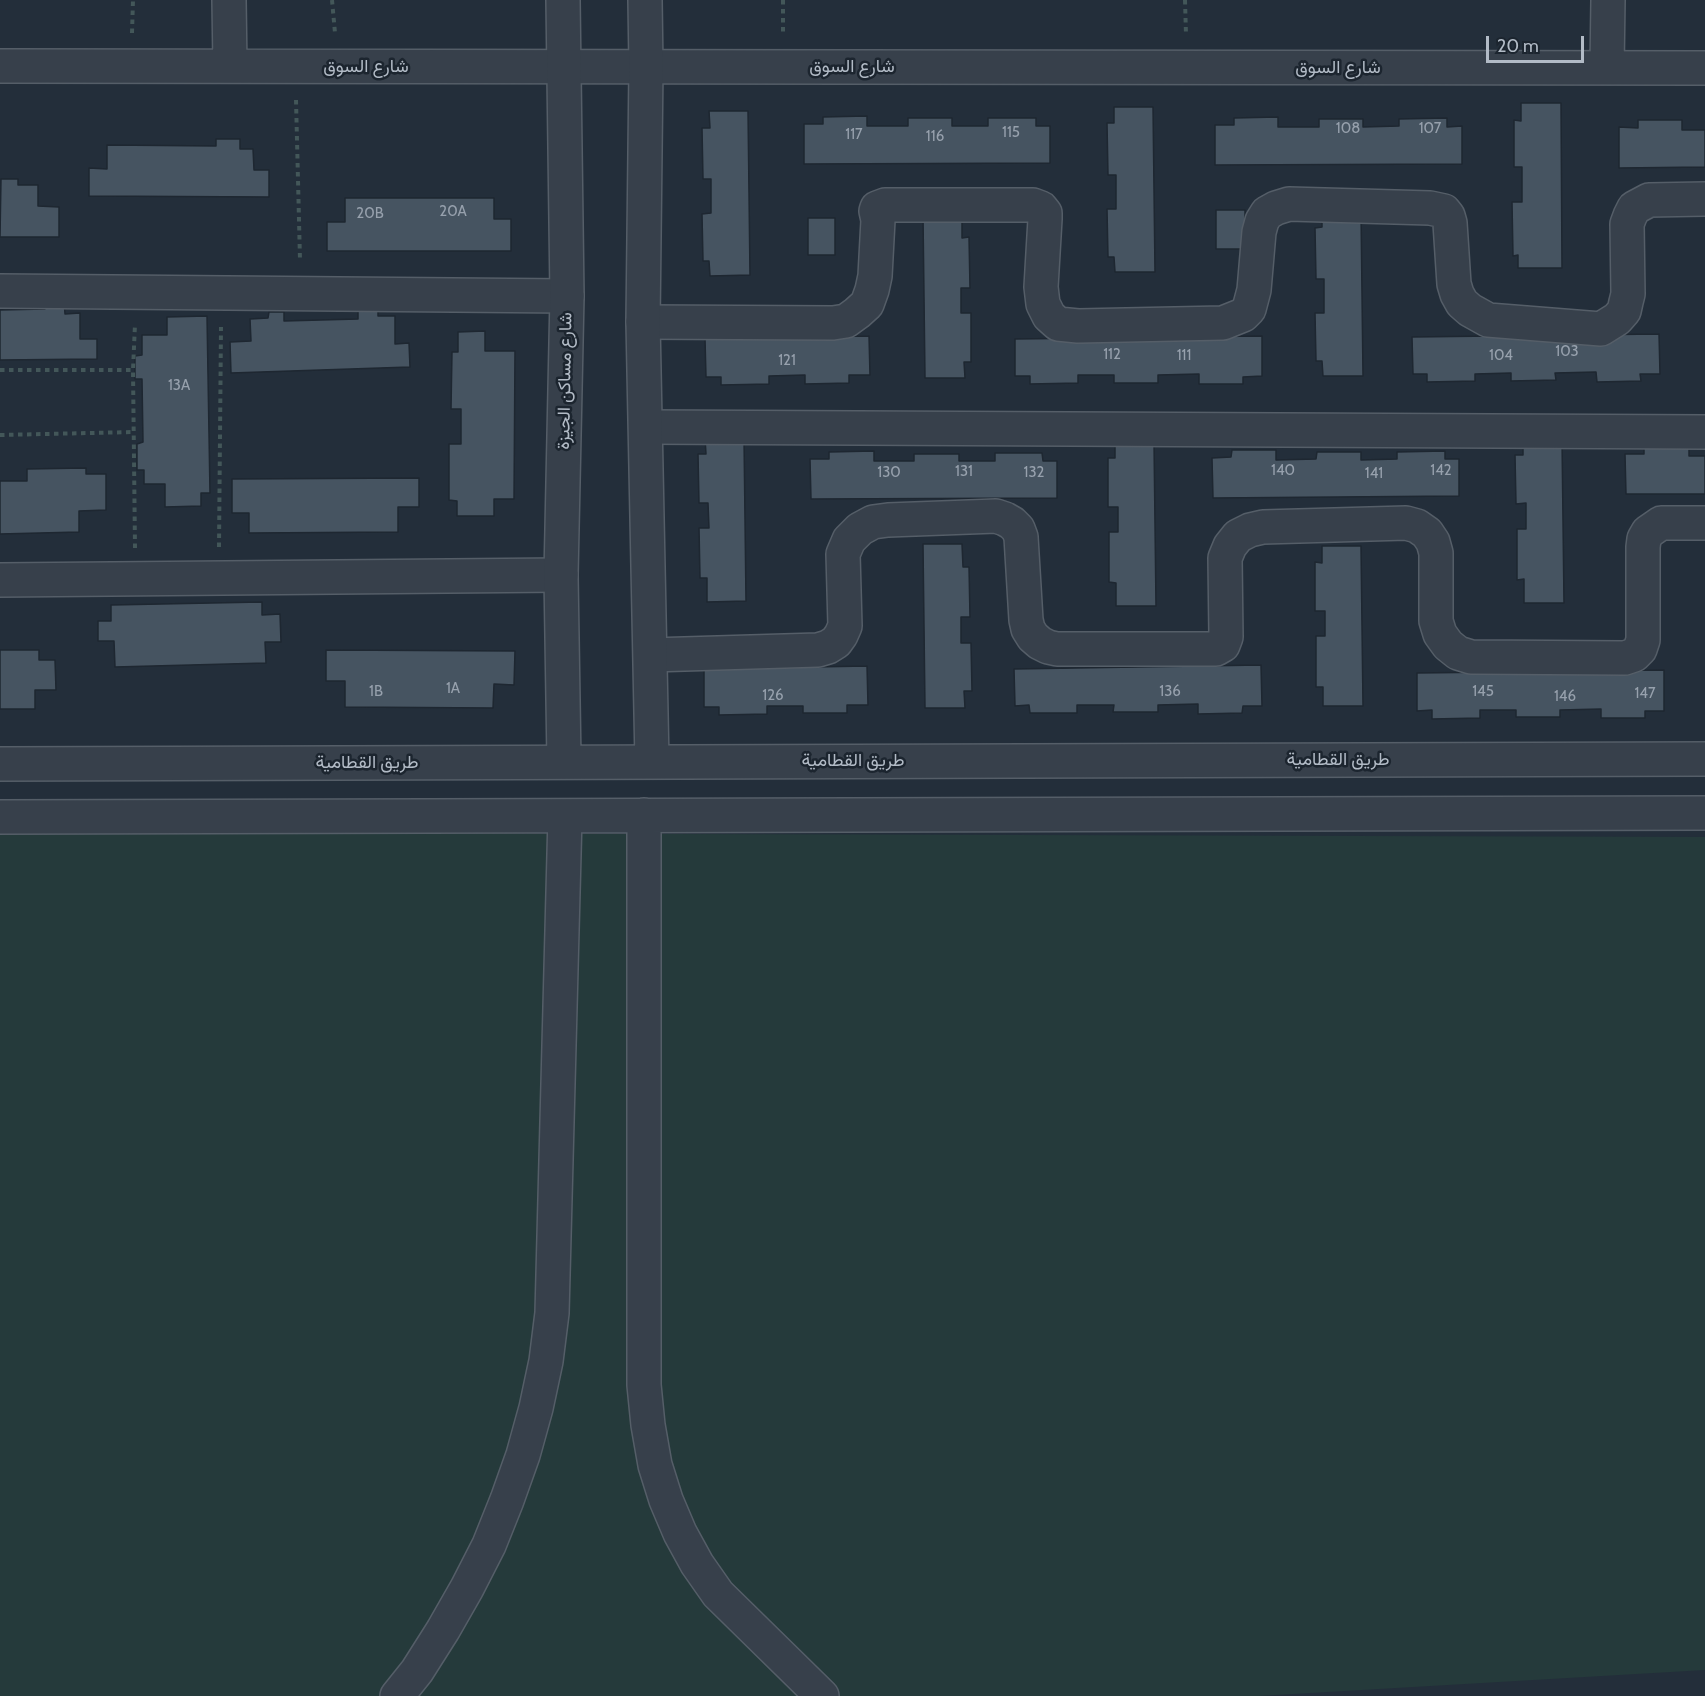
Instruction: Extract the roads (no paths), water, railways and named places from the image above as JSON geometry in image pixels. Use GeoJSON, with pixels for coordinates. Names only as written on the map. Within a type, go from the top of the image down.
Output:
{"type":"FeatureCollection","features":[{"type":"Feature","properties":{"kind":"street"},"geometry":{"type":"LineString","coordinates":[[229,0],[230,66]]}},
{"type":"Feature","properties":{"kind":"street","name":"شارع مساكن الجيزة"},"geometry":{"type":"LineString","coordinates":[[563,0],[567,296],[561,575],[564,762]]}},
{"type":"Feature","properties":{"kind":"street"},"geometry":{"type":"LineString","coordinates":[[645,0],[643,322],[652,762]]}},
{"type":"Feature","properties":{"kind":"street"},"geometry":{"type":"LineString","coordinates":[[1607,68],[1608,0]]}},
{"type":"Feature","properties":{"kind":"street","name":"شارع السوق"},"geometry":{"type":"LineString","coordinates":[[0,66],[1705,68]]}},
{"type":"Feature","properties":{"kind":"street"},"geometry":{"type":"LineString","coordinates":[[643,322],[833,323],[846,321],[867,304],[872,290],[878,220],[876,210],[885,205],[1033,205],[1041,208],[1045,213],[1041,287],[1043,304],[1048,316],[1058,324],[1078,326],[1223,322],[1244,315],[1249,309],[1254,290],[1258,232],[1262,221],[1267,213],[1289,204],[1430,208],[1444,211],[1450,223],[1454,284],[1462,303],[1470,310],[1488,320],[1601,329],[1617,319],[1624,311],[1628,294],[1627,224],[1634,208],[1649,200],[1705,198]]}},
{"type":"Feature","properties":{"kind":"street"},"geometry":{"type":"LineString","coordinates":[[0,291],[567,296]]}},
{"type":"Feature","properties":{"kind":"street"},"geometry":{"type":"LineString","coordinates":[[646,427],[1705,432]]}},
{"type":"Feature","properties":{"kind":"street"},"geometry":{"type":"LineString","coordinates":[[651,656],[819,650],[828,647],[836,642],[845,626],[843,554],[849,540],[860,529],[873,522],[888,520],[996,516],[1012,523],[1021,537],[1028,629],[1033,637],[1048,647],[1058,649],[1216,649],[1223,645],[1226,637],[1225,558],[1230,546],[1238,536],[1263,527],[1406,523],[1426,532],[1433,542],[1436,553],[1436,621],[1444,640],[1458,653],[1471,657],[1625,658],[1634,655],[1640,649],[1643,640],[1643,547],[1648,532],[1661,523],[1705,523]]}},
{"type":"Feature","properties":{"kind":"street"},"geometry":{"type":"LineString","coordinates":[[0,580],[561,575]]}},
{"type":"Feature","properties":{"kind":"street","name":"طريق القطامية"},"geometry":{"type":"LineString","coordinates":[[0,764],[1705,759]]}},
{"type":"Feature","properties":{"kind":"street"},"geometry":{"type":"LineString","coordinates":[[0,817],[1705,813]]}},
{"type":"Feature","properties":{"kind":"street"},"geometry":{"type":"LineString","coordinates":[[644,815],[645,1385],[648,1425],[655,1465],[680,1533],[697,1564],[718,1594],[822,1696]]}},
{"type":"Feature","properties":{"kind":"street"},"geometry":{"type":"LineString","coordinates":[[397,1696],[417,1671],[443,1630],[489,1545],[523,1455],[546,1361],[552,1313],[565,816]]}}]}
